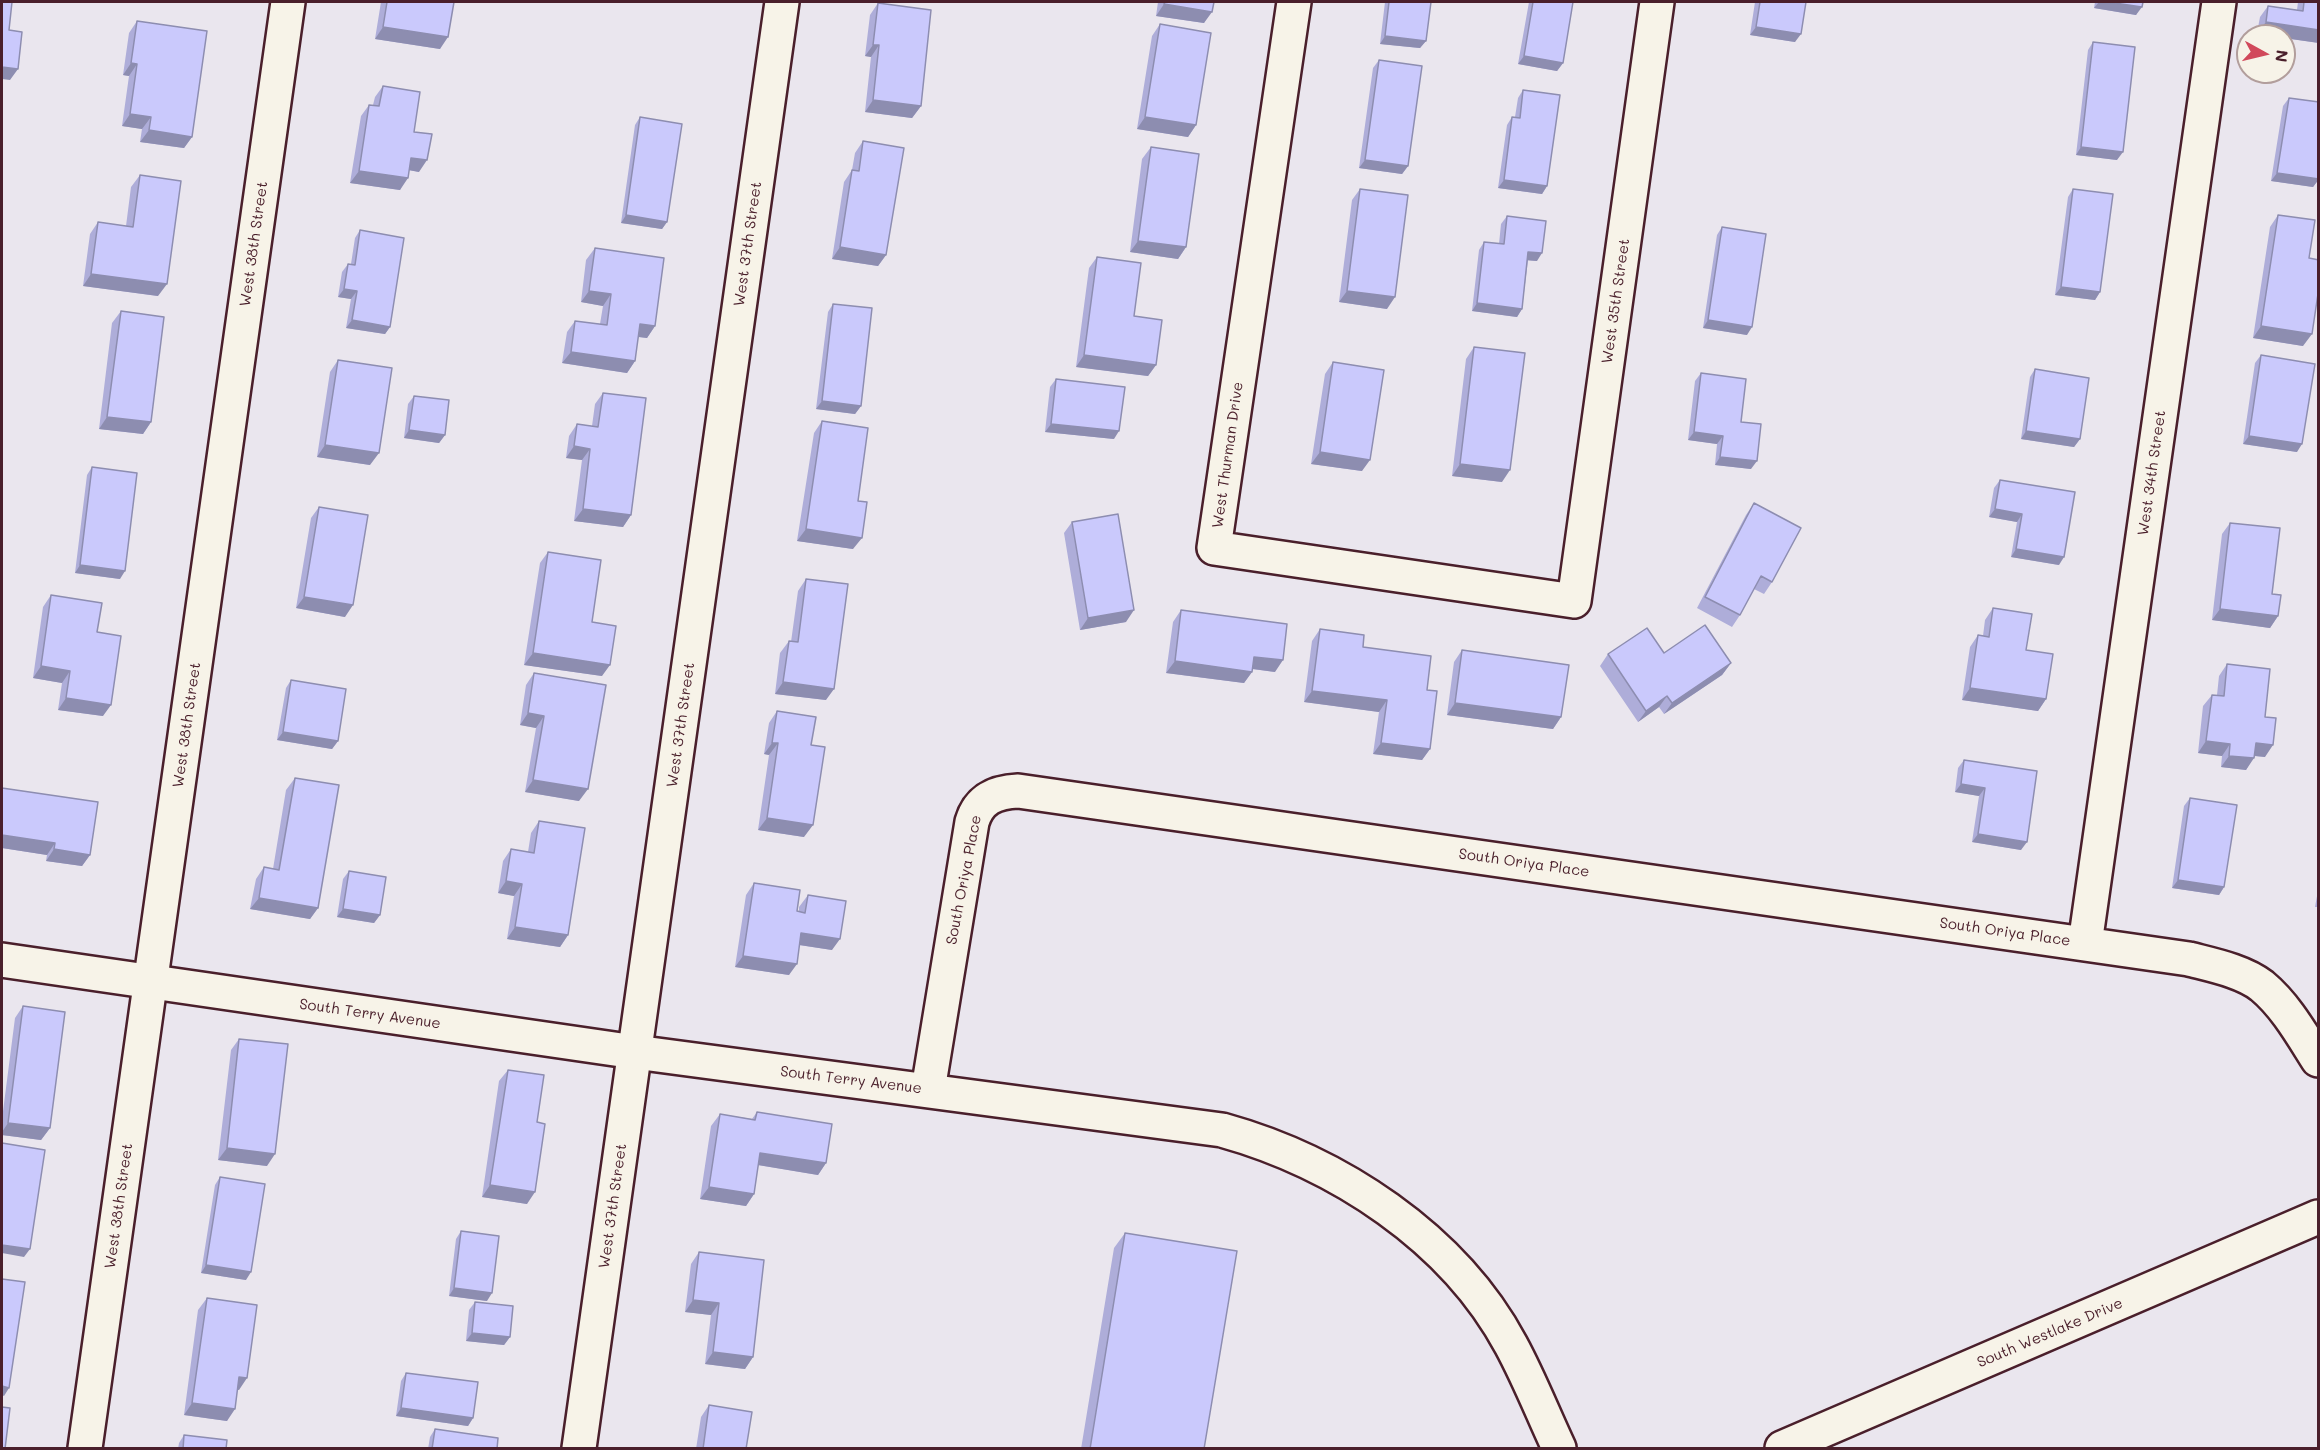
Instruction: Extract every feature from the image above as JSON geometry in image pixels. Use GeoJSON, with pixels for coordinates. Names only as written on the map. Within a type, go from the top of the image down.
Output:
{"type":"FeatureCollection","features":[{"type":"Feature","properties":{"kind":"street","name":"West 38th Street"},"geometry":{"type":"LineString","coordinates":[[85,1449],[288,2]]}},
{"type":"Feature","properties":{"kind":"street","name":"West 37th Street"},"geometry":{"type":"LineString","coordinates":[[579,1449],[782,2]]}},
{"type":"Feature","properties":{"kind":"street","name":"West Thurman Drive"},"geometry":{"type":"LineString","coordinates":[[1294,2],[1214,548],[1574,601]]}},
{"type":"Feature","properties":{"kind":"street","name":"West 35th Street"},"geometry":{"type":"LineString","coordinates":[[1574,601],[1657,2]]}},
{"type":"Feature","properties":{"kind":"street","name":"West 34th Street"},"geometry":{"type":"LineString","coordinates":[[2085,944],[2219,2]]}},
{"type":"Feature","properties":{"kind":"street","name":"South Oriya Place"},"geometry":{"type":"LineString","coordinates":[[928,1090],[972,822],[976,809],[984,801],[1005,792],[1038,792],[2189,958],[2223,968],[2262,986],[2293,1021],[2319,1060]]}},
{"type":"Feature","properties":{"kind":"street","name":"South Terry Avenue"},"geometry":{"type":"LineString","coordinates":[[2,960],[635,1052],[1222,1130],[1267,1143],[1353,1186],[1394,1212],[1464,1279],[1511,1344],[1559,1449]]}},
{"type":"Feature","properties":{"kind":"street","name":"South Westlake Drive"},"geometry":{"type":"LineString","coordinates":[[1782,1449],[2319,1217]]}},
{"type":"Feature","properties":{"kind":"building"},"geometry":{"type":"Polygon","coordinates":[[[2,2],[12,2],[9,30],[22,32],[18,69],[2,67],[2,2]]]}},
{"type":"Feature","properties":{"kind":"building"},"geometry":{"type":"Polygon","coordinates":[[[387,2],[454,2],[448,37],[383,27],[387,2]]]}},
{"type":"Feature","properties":{"kind":"building"},"geometry":{"type":"Polygon","coordinates":[[[1165,2],[1214,2],[1212,12],[1164,4],[1165,2]]]}},
{"type":"Feature","properties":{"kind":"building"},"geometry":{"type":"Polygon","coordinates":[[[1389,2],[1431,2],[1426,41],[1385,36],[1389,2]]]}},
{"type":"Feature","properties":{"kind":"building"},"geometry":{"type":"Polygon","coordinates":[[[1533,2],[1573,2],[1563,63],[1524,56],[1533,2]]]}},
{"type":"Feature","properties":{"kind":"building"},"geometry":{"type":"Polygon","coordinates":[[[1760,2],[1806,2],[1801,34],[1756,27],[1760,2]]]}},
{"type":"Feature","properties":{"kind":"building"},"geometry":{"type":"Polygon","coordinates":[[[2108,2],[2143,2],[2142,7],[2108,2]]]}},
{"type":"Feature","properties":{"kind":"building"},"geometry":{"type":"Polygon","coordinates":[[[2304,2],[2319,2],[2319,30],[2296,27],[2296,24],[2266,22],[2268,6],[2303,11],[2304,2]]]}},
{"type":"Feature","properties":{"kind":"building"},"geometry":{"type":"Polygon","coordinates":[[[878,3],[931,10],[921,106],[873,100],[879,45],[873,45],[878,3]]]}},
{"type":"Feature","properties":{"kind":"building"},"geometry":{"type":"Polygon","coordinates":[[[137,21],[207,31],[192,137],[149,130],[151,117],[130,114],[137,64],[131,63],[137,21]]]}},
{"type":"Feature","properties":{"kind":"building"},"geometry":{"type":"Polygon","coordinates":[[[1160,24],[1211,33],[1196,125],[1145,117],[1160,24]]]}},
{"type":"Feature","properties":{"kind":"building"},"geometry":{"type":"Polygon","coordinates":[[[2093,42],[2135,47],[2123,152],[2081,147],[2093,42]]]}},
{"type":"Feature","properties":{"kind":"building"},"geometry":{"type":"Polygon","coordinates":[[[1379,60],[1422,66],[1408,166],[1365,160],[1379,60]]]}},
{"type":"Feature","properties":{"kind":"building"},"geometry":{"type":"Polygon","coordinates":[[[383,86],[420,92],[414,132],[432,134],[427,160],[411,158],[408,178],[359,171],[369,105],[379,106],[383,86]]]}},
{"type":"Feature","properties":{"kind":"building"},"geometry":{"type":"Polygon","coordinates":[[[1523,90],[1560,95],[1547,186],[1504,180],[1512,117],[1520,118],[1523,90]]]}},
{"type":"Feature","properties":{"kind":"building"},"geometry":{"type":"Polygon","coordinates":[[[2289,98],[2319,102],[2319,179],[2277,173],[2289,98]]]}},
{"type":"Feature","properties":{"kind":"building"},"geometry":{"type":"Polygon","coordinates":[[[640,117],[682,124],[667,222],[626,215],[640,117]]]}},
{"type":"Feature","properties":{"kind":"building"},"geometry":{"type":"Polygon","coordinates":[[[863,141],[904,148],[886,255],[840,247],[852,170],[859,171],[863,141]]]}},
{"type":"Feature","properties":{"kind":"building"},"geometry":{"type":"Polygon","coordinates":[[[1151,147],[1199,154],[1186,247],[1138,241],[1151,147]]]}},
{"type":"Feature","properties":{"kind":"building"},"geometry":{"type":"Polygon","coordinates":[[[140,175],[181,181],[167,284],[91,274],[98,222],[133,227],[140,175]]]}},
{"type":"Feature","properties":{"kind":"building"},"geometry":{"type":"Polygon","coordinates":[[[1360,189],[1408,195],[1395,297],[1347,291],[1360,189]]]}},
{"type":"Feature","properties":{"kind":"building"},"geometry":{"type":"Polygon","coordinates":[[[2073,189],[2113,194],[2100,292],[2061,287],[2073,189]]]}},
{"type":"Feature","properties":{"kind":"building"},"geometry":{"type":"Polygon","coordinates":[[[2278,215],[2315,220],[2309,258],[2319,260],[2319,287],[2312,334],[2261,326],[2278,215]]]}},
{"type":"Feature","properties":{"kind":"building"},"geometry":{"type":"Polygon","coordinates":[[[1507,216],[1546,221],[1542,253],[1528,252],[1522,309],[1477,303],[1484,242],[1504,244],[1507,216]]]}},
{"type":"Feature","properties":{"kind":"building"},"geometry":{"type":"Polygon","coordinates":[[[1722,227],[1766,234],[1752,327],[1708,320],[1722,227]]]}},
{"type":"Feature","properties":{"kind":"building"},"geometry":{"type":"Polygon","coordinates":[[[360,230],[404,238],[390,327],[352,320],[357,291],[344,289],[348,264],[355,265],[360,230]]]}},
{"type":"Feature","properties":{"kind":"building"},"geometry":{"type":"Polygon","coordinates":[[[595,248],[664,258],[655,326],[640,324],[635,361],[571,352],[575,321],[607,325],[611,294],[589,291],[595,248]]]}},
{"type":"Feature","properties":{"kind":"building"},"geometry":{"type":"Polygon","coordinates":[[[1097,257],[1141,263],[1134,316],[1162,320],[1156,365],[1084,355],[1097,257]]]}},
{"type":"Feature","properties":{"kind":"building"},"geometry":{"type":"Polygon","coordinates":[[[833,304],[872,308],[861,406],[822,401],[833,304]]]}},
{"type":"Feature","properties":{"kind":"building"},"geometry":{"type":"Polygon","coordinates":[[[121,311],[164,317],[151,422],[107,417],[121,311]]]}},
{"type":"Feature","properties":{"kind":"building"},"geometry":{"type":"Polygon","coordinates":[[[1474,347],[1525,353],[1510,470],[1460,464],[1474,347]]]}},
{"type":"Feature","properties":{"kind":"building"},"geometry":{"type":"Polygon","coordinates":[[[2261,355],[2315,364],[2302,444],[2249,436],[2261,355]]]}},
{"type":"Feature","properties":{"kind":"building"},"geometry":{"type":"Polygon","coordinates":[[[338,360],[392,368],[379,453],[325,445],[338,360]]]}},
{"type":"Feature","properties":{"kind":"building"},"geometry":{"type":"Polygon","coordinates":[[[1333,362],[1384,370],[1370,460],[1320,452],[1333,362]]]}},
{"type":"Feature","properties":{"kind":"building"},"geometry":{"type":"Polygon","coordinates":[[[2035,369],[2089,378],[2080,439],[2026,431],[2035,369]]]}},
{"type":"Feature","properties":{"kind":"building"},"geometry":{"type":"Polygon","coordinates":[[[1701,373],[1746,379],[1741,422],[1761,424],[1757,461],[1720,457],[1723,436],[1694,432],[1701,373]]]}},
{"type":"Feature","properties":{"kind":"building"},"geometry":{"type":"Polygon","coordinates":[[[1056,379],[1125,387],[1119,431],[1051,424],[1056,379]]]}},
{"type":"Feature","properties":{"kind":"building"},"geometry":{"type":"Polygon","coordinates":[[[603,393],[646,398],[631,515],[583,509],[590,449],[574,446],[577,424],[598,427],[603,393]]]}},
{"type":"Feature","properties":{"kind":"building"},"geometry":{"type":"Polygon","coordinates":[[[414,396],[449,400],[445,435],[409,430],[414,396]]]}},
{"type":"Feature","properties":{"kind":"building"},"geometry":{"type":"Polygon","coordinates":[[[822,421],[868,428],[858,501],[867,502],[862,538],[806,529],[822,421]]]}},
{"type":"Feature","properties":{"kind":"building"},"geometry":{"type":"Polygon","coordinates":[[[92,467],[137,473],[125,571],[80,565],[92,467]]]}},
{"type":"Feature","properties":{"kind":"building"},"geometry":{"type":"Polygon","coordinates":[[[2000,480],[2075,492],[2064,557],[2016,549],[2022,514],[1995,509],[2000,480]]]}},
{"type":"Feature","properties":{"kind":"building"},"geometry":{"type":"Polygon","coordinates":[[[1754,503],[1801,528],[1772,582],[1761,576],[1740,615],[1705,597],[1754,503]]]}},
{"type":"Feature","properties":{"kind":"building"},"geometry":{"type":"Polygon","coordinates":[[[319,507],[368,515],[353,605],[304,597],[319,507]]]}},
{"type":"Feature","properties":{"kind":"building"},"geometry":{"type":"Polygon","coordinates":[[[1118,514],[1134,610],[1088,618],[1072,522],[1118,514]]]}},
{"type":"Feature","properties":{"kind":"building"},"geometry":{"type":"Polygon","coordinates":[[[2230,523],[2280,528],[2272,594],[2281,595],[2278,616],[2220,609],[2230,523]]]}},
{"type":"Feature","properties":{"kind":"building"},"geometry":{"type":"Polygon","coordinates":[[[548,552],[601,560],[592,622],[616,626],[610,665],[533,653],[548,552]]]}},
{"type":"Feature","properties":{"kind":"building"},"geometry":{"type":"Polygon","coordinates":[[[806,579],[848,584],[834,689],[783,682],[789,641],[798,642],[806,579]]]}},
{"type":"Feature","properties":{"kind":"building"},"geometry":{"type":"Polygon","coordinates":[[[51,595],[102,603],[97,632],[121,636],[111,705],[66,698],[70,671],[41,666],[51,595]]]}},
{"type":"Feature","properties":{"kind":"building"},"geometry":{"type":"Polygon","coordinates":[[[1993,608],[2032,614],[2026,650],[2053,654],[2046,699],[1970,688],[1978,635],[1989,637],[1993,608]]]}},
{"type":"Feature","properties":{"kind":"building"},"geometry":{"type":"Polygon","coordinates":[[[1181,610],[1287,624],[1283,660],[1254,657],[1252,672],[1175,661],[1181,610]]]}},
{"type":"Feature","properties":{"kind":"building"},"geometry":{"type":"Polygon","coordinates":[[[1705,625],[1731,663],[1672,703],[1667,696],[1646,711],[1608,654],[1647,628],[1664,653],[1705,625]]]}},
{"type":"Feature","properties":{"kind":"building"},"geometry":{"type":"Polygon","coordinates":[[[1320,629],[1364,635],[1363,647],[1431,656],[1427,690],[1437,691],[1430,749],[1381,743],[1387,700],[1312,691],[1320,629]]]}},
{"type":"Feature","properties":{"kind":"building"},"geometry":{"type":"Polygon","coordinates":[[[1462,650],[1569,665],[1561,717],[1455,703],[1462,650]]]}},
{"type":"Feature","properties":{"kind":"building"},"geometry":{"type":"Polygon","coordinates":[[[2227,664],[2270,669],[2265,717],[2276,718],[2273,745],[2256,743],[2254,758],[2229,756],[2230,744],[2206,741],[2212,695],[2224,696],[2227,664]]]}},
{"type":"Feature","properties":{"kind":"building"},"geometry":{"type":"Polygon","coordinates":[[[534,673],[606,685],[588,789],[533,780],[544,716],[528,713],[534,673]]]}},
{"type":"Feature","properties":{"kind":"building"},"geometry":{"type":"Polygon","coordinates":[[[291,680],[346,689],[338,741],[283,732],[291,680]]]}},
{"type":"Feature","properties":{"kind":"building"},"geometry":{"type":"Polygon","coordinates":[[[777,711],[816,717],[811,745],[825,747],[813,825],[767,818],[778,743],[772,743],[777,711]]]}},
{"type":"Feature","properties":{"kind":"building"},"geometry":{"type":"Polygon","coordinates":[[[1964,760],[2037,771],[2027,842],[1978,834],[1985,788],[1961,784],[1964,760]]]}},
{"type":"Feature","properties":{"kind":"building"},"geometry":{"type":"Polygon","coordinates":[[[295,778],[339,785],[318,908],[259,898],[264,867],[279,870],[295,778]]]}},
{"type":"Feature","properties":{"kind":"building"},"geometry":{"type":"Polygon","coordinates":[[[2,788],[98,802],[90,855],[54,849],[55,843],[2,835],[2,788]]]}},
{"type":"Feature","properties":{"kind":"building"},"geometry":{"type":"Polygon","coordinates":[[[2190,798],[2237,805],[2224,887],[2178,880],[2190,798]]]}},
{"type":"Feature","properties":{"kind":"building"},"geometry":{"type":"Polygon","coordinates":[[[539,821],[585,828],[568,935],[515,927],[522,884],[506,881],[511,849],[534,853],[539,821]]]}},
{"type":"Feature","properties":{"kind":"building"},"geometry":{"type":"Polygon","coordinates":[[[349,871],[386,877],[380,915],[343,909],[349,871]]]}},
{"type":"Feature","properties":{"kind":"building"},"geometry":{"type":"Polygon","coordinates":[[[754,883],[800,890],[797,911],[805,913],[808,895],[846,901],[840,939],[801,933],[797,964],[743,956],[754,883]]]}},
{"type":"Feature","properties":{"kind":"building"},"geometry":{"type":"Polygon","coordinates":[[[23,1006],[65,1012],[50,1128],[8,1123],[23,1006]]]}},
{"type":"Feature","properties":{"kind":"building"},"geometry":{"type":"Polygon","coordinates":[[[239,1039],[288,1044],[275,1154],[227,1148],[239,1039]]]}},
{"type":"Feature","properties":{"kind":"building"},"geometry":{"type":"Polygon","coordinates":[[[508,1070],[544,1075],[537,1122],[545,1124],[535,1192],[490,1185],[508,1070]]]}},
{"type":"Feature","properties":{"kind":"building"},"geometry":{"type":"Polygon","coordinates":[[[757,1112],[832,1124],[826,1163],[760,1153],[754,1194],[709,1187],[720,1114],[755,1120],[757,1112]]]}},
{"type":"Feature","properties":{"kind":"building"},"geometry":{"type":"Polygon","coordinates":[[[2,1143],[45,1150],[30,1249],[2,1245],[2,1143]]]}},
{"type":"Feature","properties":{"kind":"building"},"geometry":{"type":"Polygon","coordinates":[[[220,1177],[265,1184],[251,1272],[206,1265],[220,1177]]]}},
{"type":"Feature","properties":{"kind":"building"},"geometry":{"type":"Polygon","coordinates":[[[461,1231],[499,1236],[492,1293],[454,1288],[461,1231]]]}},
{"type":"Feature","properties":{"kind":"building"},"geometry":{"type":"Polygon","coordinates":[[[1125,1233],[1237,1251],[1204,1449],[1090,1449],[1125,1233]]]}},
{"type":"Feature","properties":{"kind":"building"},"geometry":{"type":"Polygon","coordinates":[[[699,1252],[764,1260],[753,1357],[713,1352],[719,1303],[693,1300],[699,1252]]]}},
{"type":"Feature","properties":{"kind":"building"},"geometry":{"type":"Polygon","coordinates":[[[2,1279],[25,1282],[9,1388],[2,1386],[2,1279]]]}},
{"type":"Feature","properties":{"kind":"building"},"geometry":{"type":"Polygon","coordinates":[[[207,1298],[257,1305],[247,1378],[239,1377],[235,1409],[192,1403],[207,1298]]]}},
{"type":"Feature","properties":{"kind":"building"},"geometry":{"type":"Polygon","coordinates":[[[475,1302],[513,1306],[510,1337],[472,1333],[475,1302]]]}},
{"type":"Feature","properties":{"kind":"building"},"geometry":{"type":"Polygon","coordinates":[[[406,1373],[478,1382],[473,1418],[401,1408],[406,1373]]]}},
{"type":"Feature","properties":{"kind":"building"},"geometry":{"type":"Polygon","coordinates":[[[709,1405],[752,1412],[746,1449],[703,1449],[709,1405]]]}},
{"type":"Feature","properties":{"kind":"building"},"geometry":{"type":"Polygon","coordinates":[[[2,1407],[10,1408],[5,1449],[2,1449],[2,1407]]]}},
{"type":"Feature","properties":{"kind":"building"},"geometry":{"type":"Polygon","coordinates":[[[435,1429],[498,1438],[497,1449],[432,1449],[435,1429]]]}},
{"type":"Feature","properties":{"kind":"building"},"geometry":{"type":"Polygon","coordinates":[[[184,1435],[227,1440],[226,1449],[183,1449],[184,1435]]]}}]}
